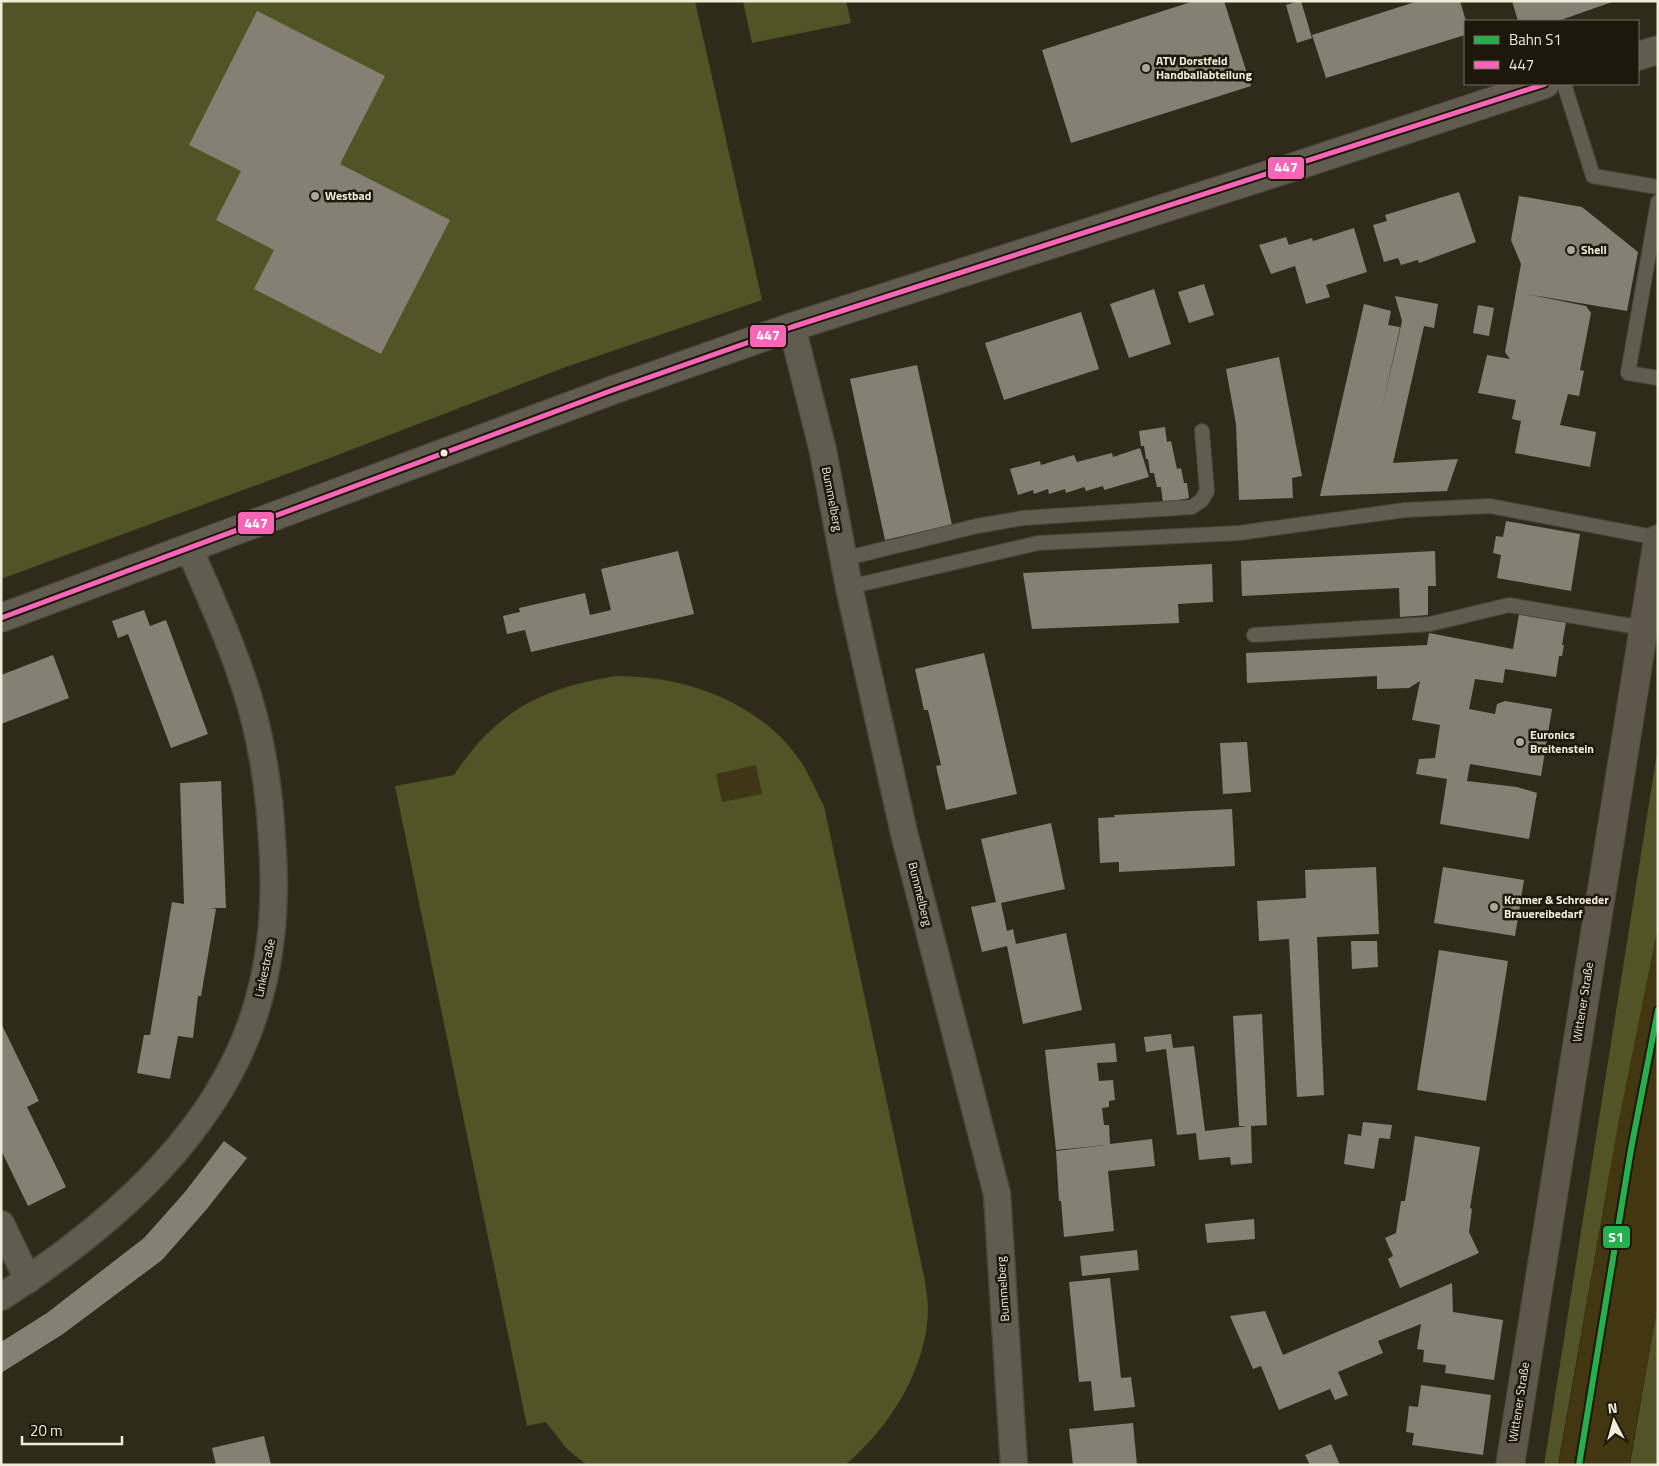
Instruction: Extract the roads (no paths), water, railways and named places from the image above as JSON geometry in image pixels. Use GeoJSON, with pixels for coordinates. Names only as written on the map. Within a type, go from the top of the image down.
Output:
{"type":"FeatureCollection","features":[{"type":"Feature","properties":{"kind":"main road","name":"Wittener Straße"},"geometry":{"type":"LineString","coordinates":[[1510,1465],[1658,538]]}},
{"type":"Feature","properties":{"kind":"street"},"geometry":{"type":"LineString","coordinates":[[1639,56],[1658,50]]}},
{"type":"Feature","properties":{"kind":"street"},"geometry":{"type":"LineString","coordinates":[[1,618],[613,390],[792,327],[1293,168],[1542,85]]}},
{"type":"Feature","properties":{"kind":"street","name":"Bummelberg"},"geometry":{"type":"LineString","coordinates":[[792,327],[823,451],[849,587],[904,833],[997,1194],[1014,1465]]}},
{"type":"Feature","properties":{"kind":"street","name":"Linkestraße"},"geometry":{"type":"LineString","coordinates":[[1,1297],[86,1238],[118,1212],[154,1175],[184,1140],[216,1095],[238,1055],[261,993],[271,938],[275,882],[267,776],[254,718],[240,669],[189,548]]}},
{"type":"Feature","properties":{"kind":"street"},"geometry":{"type":"LineString","coordinates":[[1,1224],[28,1280]]}},
{"type":"Feature","properties":{"kind":"lane"},"geometry":{"type":"LineString","coordinates":[[1564,85],[1593,176],[1658,187]]}},
{"type":"Feature","properties":{"kind":"lane"},"geometry":{"type":"LineString","coordinates":[[1658,202],[1628,373],[1658,378]]}},
{"type":"Feature","properties":{"kind":"lane"},"geometry":{"type":"LineString","coordinates":[[844,559],[977,526],[1023,518],[1192,507],[1202,500],[1207,491],[1202,431]]}},
{"type":"Feature","properties":{"kind":"lane"},"geometry":{"type":"LineString","coordinates":[[849,587],[1038,543],[1239,533],[1405,510],[1490,506],[1658,538]]}},
{"type":"Feature","properties":{"kind":"lane"},"geometry":{"type":"LineString","coordinates":[[1254,635],[1430,624],[1509,605],[1643,628]]}},
{"type":"Feature","properties":{"kind":"rail line","name":"S1"},"geometry":{"type":"LineString","coordinates":[[1579,1465],[1631,1149],[1658,1010]]}},
{"type":"Feature","properties":{"kind":"place","name":"ATV Dorstfeld Handballabteilung"},"geometry":{"type":"Point","coordinates":[1146,68]}},
{"type":"Feature","properties":{"kind":"place","name":"Westbad"},"geometry":{"type":"Point","coordinates":[315,196]}},
{"type":"Feature","properties":{"kind":"place","name":"Shell"},"geometry":{"type":"Point","coordinates":[1571,250]}},
{"type":"Feature","properties":{"kind":"place","name":"Euronics Breitenstein"},"geometry":{"type":"Point","coordinates":[1520,742]}},
{"type":"Feature","properties":{"kind":"place","name":"Kramer & Schroeder Brauereibedarf"},"geometry":{"type":"Point","coordinates":[1494,907]}}]}
